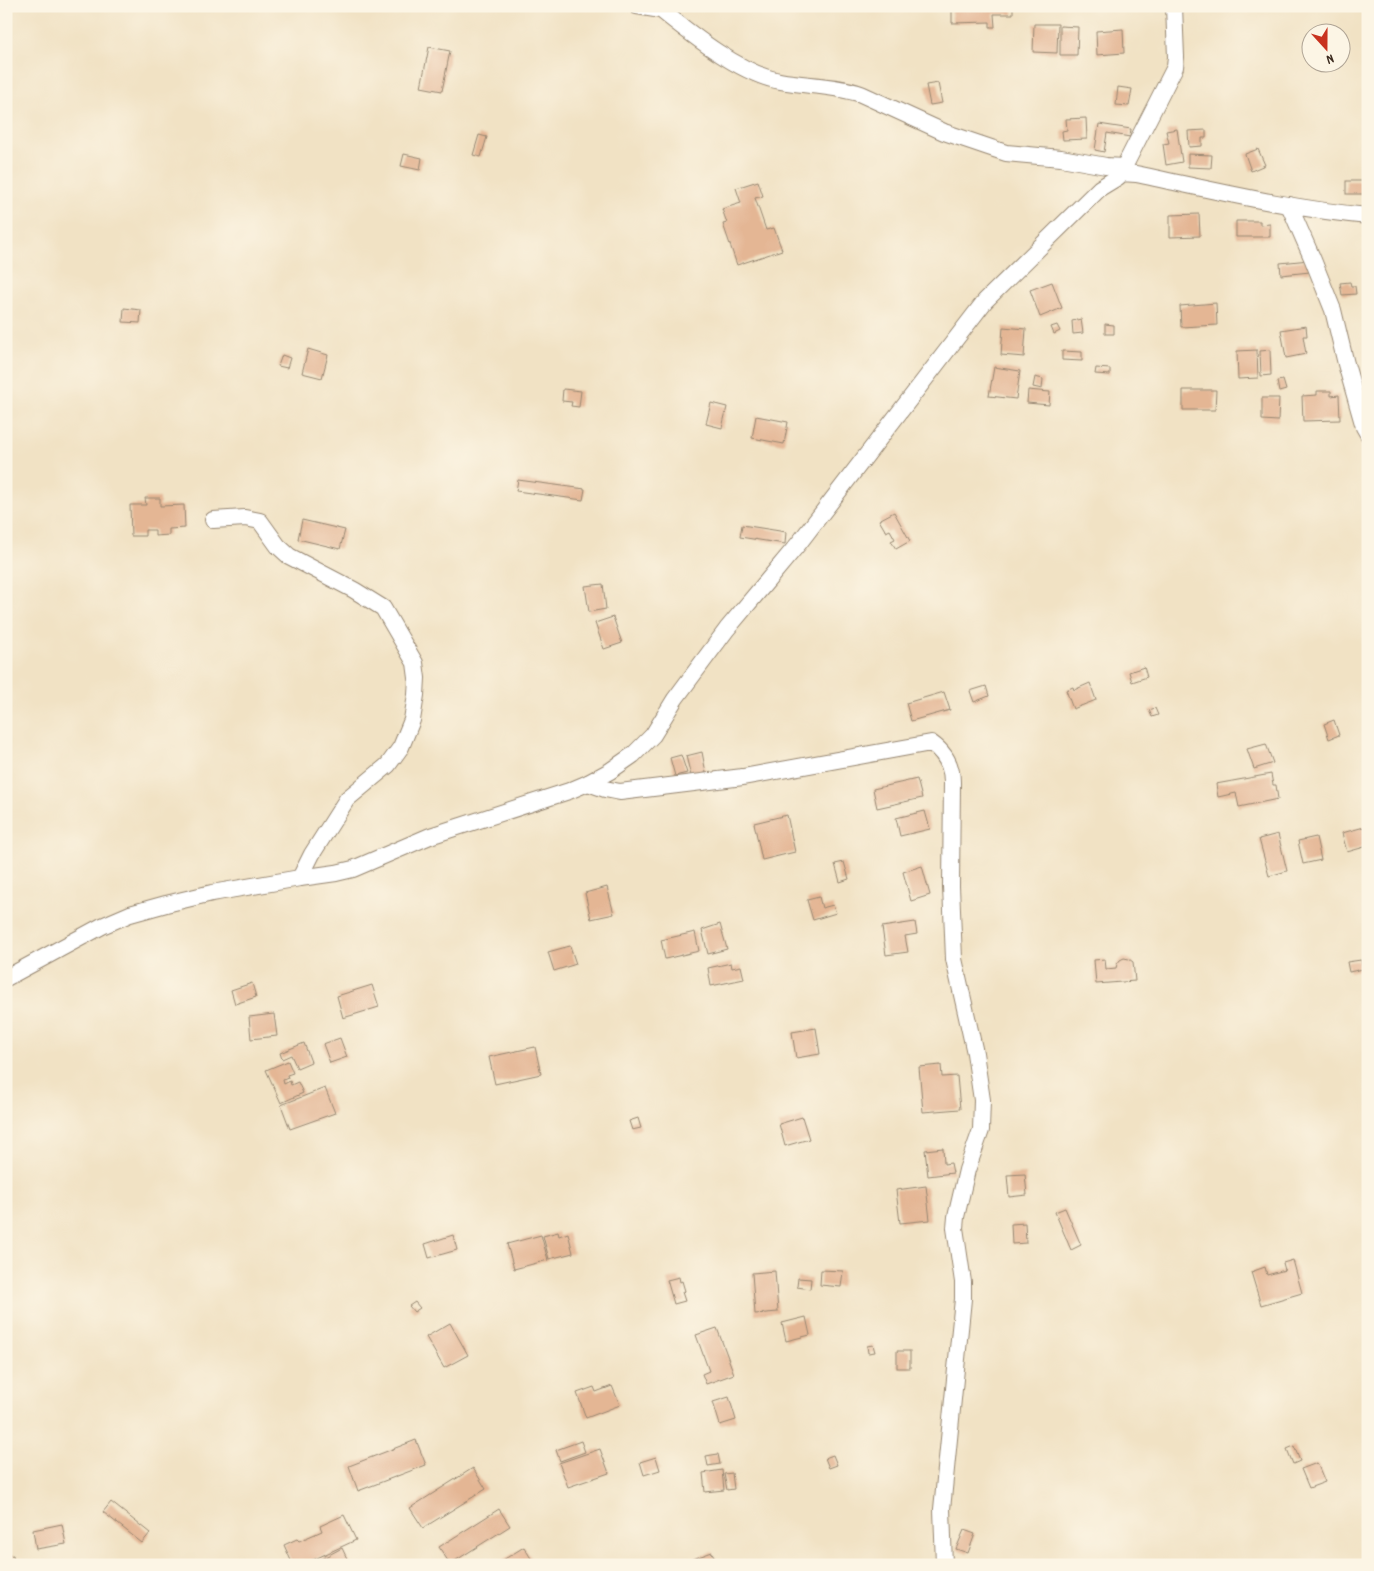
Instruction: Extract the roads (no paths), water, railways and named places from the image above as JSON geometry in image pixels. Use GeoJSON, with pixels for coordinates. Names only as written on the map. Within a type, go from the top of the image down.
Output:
{"type":"FeatureCollection","features":[{"type":"Feature","properties":{"kind":"street"},"geometry":{"type":"LineString","coordinates":[[637,6],[660,8],[690,33],[740,66],[756,73],[779,81],[854,91],[944,132],[1006,153],[1061,158],[1289,205],[1368,216]]}},
{"type":"Feature","properties":{"kind":"street"},"geometry":{"type":"LineString","coordinates":[[6,978],[102,926],[130,914],[212,893],[336,874],[353,869],[430,836],[507,812],[588,783],[633,755],[653,735],[675,699],[727,629],[799,543],[985,301],[1100,188],[1118,177],[1142,135],[1175,67],[1174,6]]}},
{"type":"Feature","properties":{"kind":"street"},"geometry":{"type":"LineString","coordinates":[[1289,205],[1333,310],[1346,364],[1364,427],[1368,434]]}},
{"type":"Feature","properties":{"kind":"street"},"geometry":{"type":"LineString","coordinates":[[213,520],[245,518],[260,521],[278,546],[289,556],[354,590],[383,608],[415,663],[417,678],[412,720],[401,747],[388,764],[347,799],[312,854],[300,878]]}},
{"type":"Feature","properties":{"kind":"street"},"geometry":{"type":"LineString","coordinates":[[588,783],[620,792],[743,777],[931,743],[949,763],[952,777],[951,886],[954,959],[975,1053],[982,1100],[982,1130],[967,1170],[955,1228],[963,1299],[942,1509],[944,1565]]}}]}
